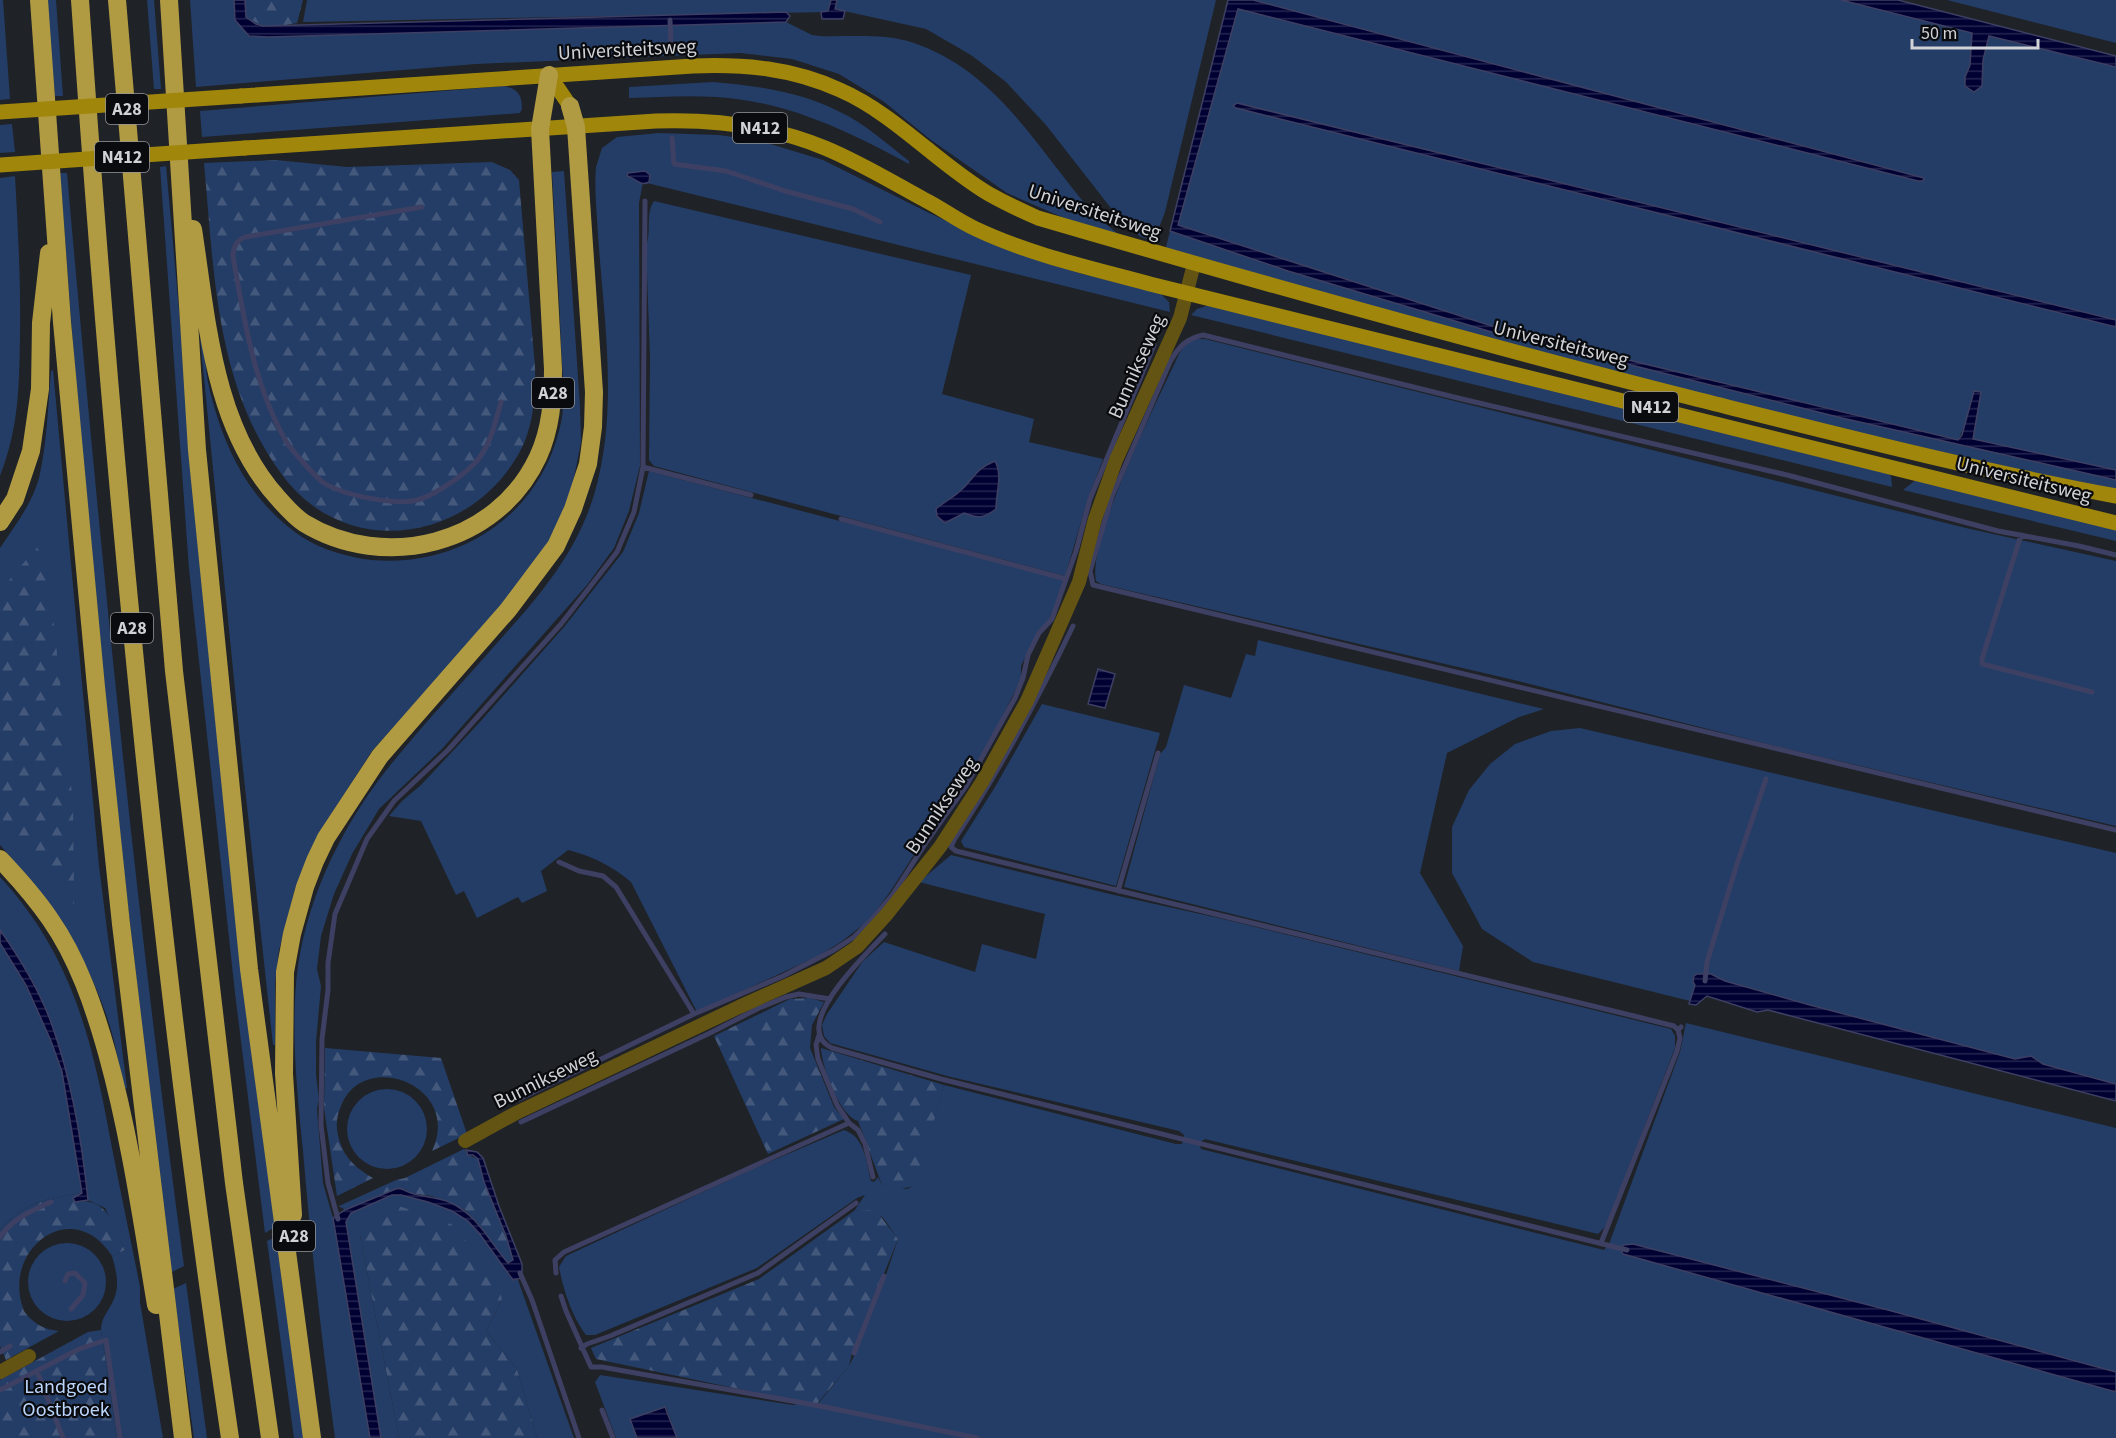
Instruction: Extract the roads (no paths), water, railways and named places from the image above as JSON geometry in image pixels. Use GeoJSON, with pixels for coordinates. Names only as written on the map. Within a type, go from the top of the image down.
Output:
{"type":"FeatureCollection","features":[{"type":"Feature","properties":{"kind":"highway","name":"A28"},"geometry":{"type":"LineString","coordinates":[[39,0],[68,387],[99,711],[121,924],[181,1438]]}},
{"type":"Feature","properties":{"kind":"highway","name":"A28"},"geometry":{"type":"LineString","coordinates":[[80,0],[96,235],[145,753],[170,980],[230,1438]]}},
{"type":"Feature","properties":{"kind":"highway","name":"A28"},"geometry":{"type":"LineString","coordinates":[[117,0],[174,671],[234,1184],[270,1438]]}},
{"type":"Feature","properties":{"kind":"highway","name":"A28"},"geometry":{"type":"LineString","coordinates":[[169,0],[197,450],[239,875],[249,969],[312,1438]]}},
{"type":"Feature","properties":{"kind":"highway","name":"A28"},"geometry":{"type":"LineString","coordinates":[[175,112],[217,372],[225,403],[239,438],[259,473],[278,497],[303,522],[361,546],[393,549],[426,545],[459,533],[486,518],[503,504],[522,482],[537,458],[548,428],[553,399],[553,369],[540,129],[549,75]]}},
{"type":"Feature","properties":{"kind":"highway","name":"A28"},"geometry":{"type":"LineString","coordinates":[[300,1353],[284,1074],[285,972],[292,934],[305,887],[326,838],[380,756],[508,610],[556,546],[582,488],[593,427],[594,392],[576,127],[570,106]]}},
{"type":"Feature","properties":{"kind":"highway","name":"A28"},"geometry":{"type":"LineString","coordinates":[[0,522],[15,499],[31,451],[40,389],[41,323],[54,210]]}},
{"type":"Feature","properties":{"kind":"highway","name":"A28"},"geometry":{"type":"LineString","coordinates":[[0,859],[51,920],[77,967],[96,1016],[130,1151],[181,1438]]}},
{"type":"Feature","properties":{"kind":"main road","name":"Universiteitsweg"},"geometry":{"type":"LineString","coordinates":[[0,112],[733,65],[790,72],[813,78],[842,90],[869,105],[988,194],[1038,218],[1440,333],[1762,416],[2025,479],[2116,496]]}},
{"type":"Feature","properties":{"kind":"main road"},"geometry":{"type":"LineString","coordinates":[[549,75],[570,106]]}},
{"type":"Feature","properties":{"kind":"main road","name":"Universiteitsweg"},"geometry":{"type":"LineString","coordinates":[[0,165],[684,120],[733,123],[766,129],[826,148],[929,202],[957,220],[996,238],[1051,257],[2116,523]]}},
{"type":"Feature","properties":{"kind":"street","name":"Bunnikseweg"},"geometry":{"type":"LineString","coordinates":[[465,1141],[516,1113],[825,968],[857,947],[887,914],[940,847],[982,782],[1027,701],[1079,582],[1095,519],[1116,460],[1180,318],[1194,264]]}},
{"type":"Feature","properties":{"kind":"street"},"geometry":{"type":"LineString","coordinates":[[0,1372],[29,1356]]}},
{"type":"Feature","properties":{"kind":"waterway"},"geometry":{"type":"LineString","coordinates":[[670,20],[671,48]]}},
{"type":"Feature","properties":{"kind":"waterway"},"geometry":{"type":"LineString","coordinates":[[672,138],[674,164],[726,171],[785,191],[853,209],[880,222]]}},
{"type":"Feature","properties":{"kind":"waterway"},"geometry":{"type":"LineString","coordinates":[[338,1219],[328,1183],[321,1125],[322,1039],[328,990],[328,963],[335,914],[367,839],[394,801],[448,750],[561,624],[617,552],[634,512],[643,467],[645,201]]}},
{"type":"Feature","properties":{"kind":"waterway"},"geometry":{"type":"LineString","coordinates":[[422,207],[245,237],[238,242],[233,256],[241,304],[258,376],[266,399],[287,443],[324,483],[354,495],[402,502],[419,499],[436,492],[461,475],[480,458],[488,443],[501,402]]}},
{"type":"Feature","properties":{"kind":"waterway"},"geometry":{"type":"LineString","coordinates":[[2116,555],[1998,531],[1787,475],[1462,399],[1203,335],[1184,344],[1170,362],[1112,496],[1090,571],[1093,585],[2116,830]]}},
{"type":"Feature","properties":{"kind":"waterway"},"geometry":{"type":"LineString","coordinates":[[694,1014],[783,976],[834,950],[854,937],[893,894],[966,786],[1015,698],[1023,678],[1028,655],[1039,633],[1052,619],[1076,551],[1090,499],[1154,345]]}},
{"type":"Feature","properties":{"kind":"waterway"},"geometry":{"type":"LineString","coordinates":[[643,467],[751,495]]}},
{"type":"Feature","properties":{"kind":"waterway"},"geometry":{"type":"LineString","coordinates":[[841,519],[1066,579]]}},
{"type":"Feature","properties":{"kind":"waterway"},"geometry":{"type":"LineString","coordinates":[[2021,535],[1982,664],[2092,692]]}},
{"type":"Feature","properties":{"kind":"waterway"},"geometry":{"type":"LineString","coordinates":[[1073,626],[1017,735],[954,840],[951,847],[956,851],[1634,1016],[1674,1026],[1678,1030]]}},
{"type":"Feature","properties":{"kind":"waterway"},"geometry":{"type":"LineString","coordinates":[[1118,891],[1158,753]]}},
{"type":"Feature","properties":{"kind":"waterway"},"geometry":{"type":"LineString","coordinates":[[1705,981],[1707,962],[1766,779]]}},
{"type":"Feature","properties":{"kind":"waterway"},"geometry":{"type":"LineString","coordinates":[[519,1099],[694,1014],[616,887],[603,876],[579,871],[559,862]]}},
{"type":"Feature","properties":{"kind":"waterway"},"geometry":{"type":"LineString","coordinates":[[885,934],[835,990],[825,1008],[819,1024],[821,1038],[832,1048],[941,1079],[1627,1250]]}},
{"type":"Feature","properties":{"kind":"waterway"},"geometry":{"type":"LineString","coordinates":[[521,1122],[786,997],[799,994],[830,999]]}},
{"type":"Feature","properties":{"kind":"waterway"},"geometry":{"type":"LineString","coordinates":[[1601,1243],[1677,1051],[1680,1038],[1678,1030],[1681,1027]]}},
{"type":"Feature","properties":{"kind":"waterway"},"geometry":{"type":"LineString","coordinates":[[819,1035],[816,1045],[818,1059],[837,1105],[849,1123],[858,1130],[865,1144],[873,1177]]}},
{"type":"Feature","properties":{"kind":"waterway"},"geometry":{"type":"LineString","coordinates":[[556,1273],[555,1260],[564,1252],[849,1123]]}},
{"type":"Feature","properties":{"kind":"waterway"},"geometry":{"type":"LineString","coordinates":[[0,1237],[16,1220],[51,1202]]}},
{"type":"Feature","properties":{"kind":"waterway"},"geometry":{"type":"LineString","coordinates":[[581,1348],[758,1273],[856,1203]]}},
{"type":"Feature","properties":{"kind":"waterway"},"geometry":{"type":"LineString","coordinates":[[65,1281],[68,1274],[75,1273],[85,1283],[83,1295],[71,1309]]}},
{"type":"Feature","properties":{"kind":"waterway"},"geometry":{"type":"LineString","coordinates":[[520,1273],[532,1300],[579,1438]]}},
{"type":"Feature","properties":{"kind":"waterway"},"geometry":{"type":"LineString","coordinates":[[854,1353],[884,1276]]}},
{"type":"Feature","properties":{"kind":"waterway"},"geometry":{"type":"LineString","coordinates":[[561,1296],[591,1367],[602,1367],[820,1406],[977,1438]]}},
{"type":"Feature","properties":{"kind":"waterway"},"geometry":{"type":"LineString","coordinates":[[0,1390],[79,1349],[106,1340],[120,1438]]}},
{"type":"Feature","properties":{"kind":"waterway"},"geometry":{"type":"LineString","coordinates":[[0,1352],[10,1346]]}},
{"type":"Feature","properties":{"kind":"waterway"},"geometry":{"type":"LineString","coordinates":[[37,1371],[63,1438]]}},
{"type":"Feature","properties":{"kind":"waterway"},"geometry":{"type":"LineString","coordinates":[[602,1410],[613,1438]]}},
{"type":"Feature","properties":{"kind":"park label","name":"Landgoed Oostbroek"},"geometry":{"type":"Point","coordinates":[66,1398]}}]}
